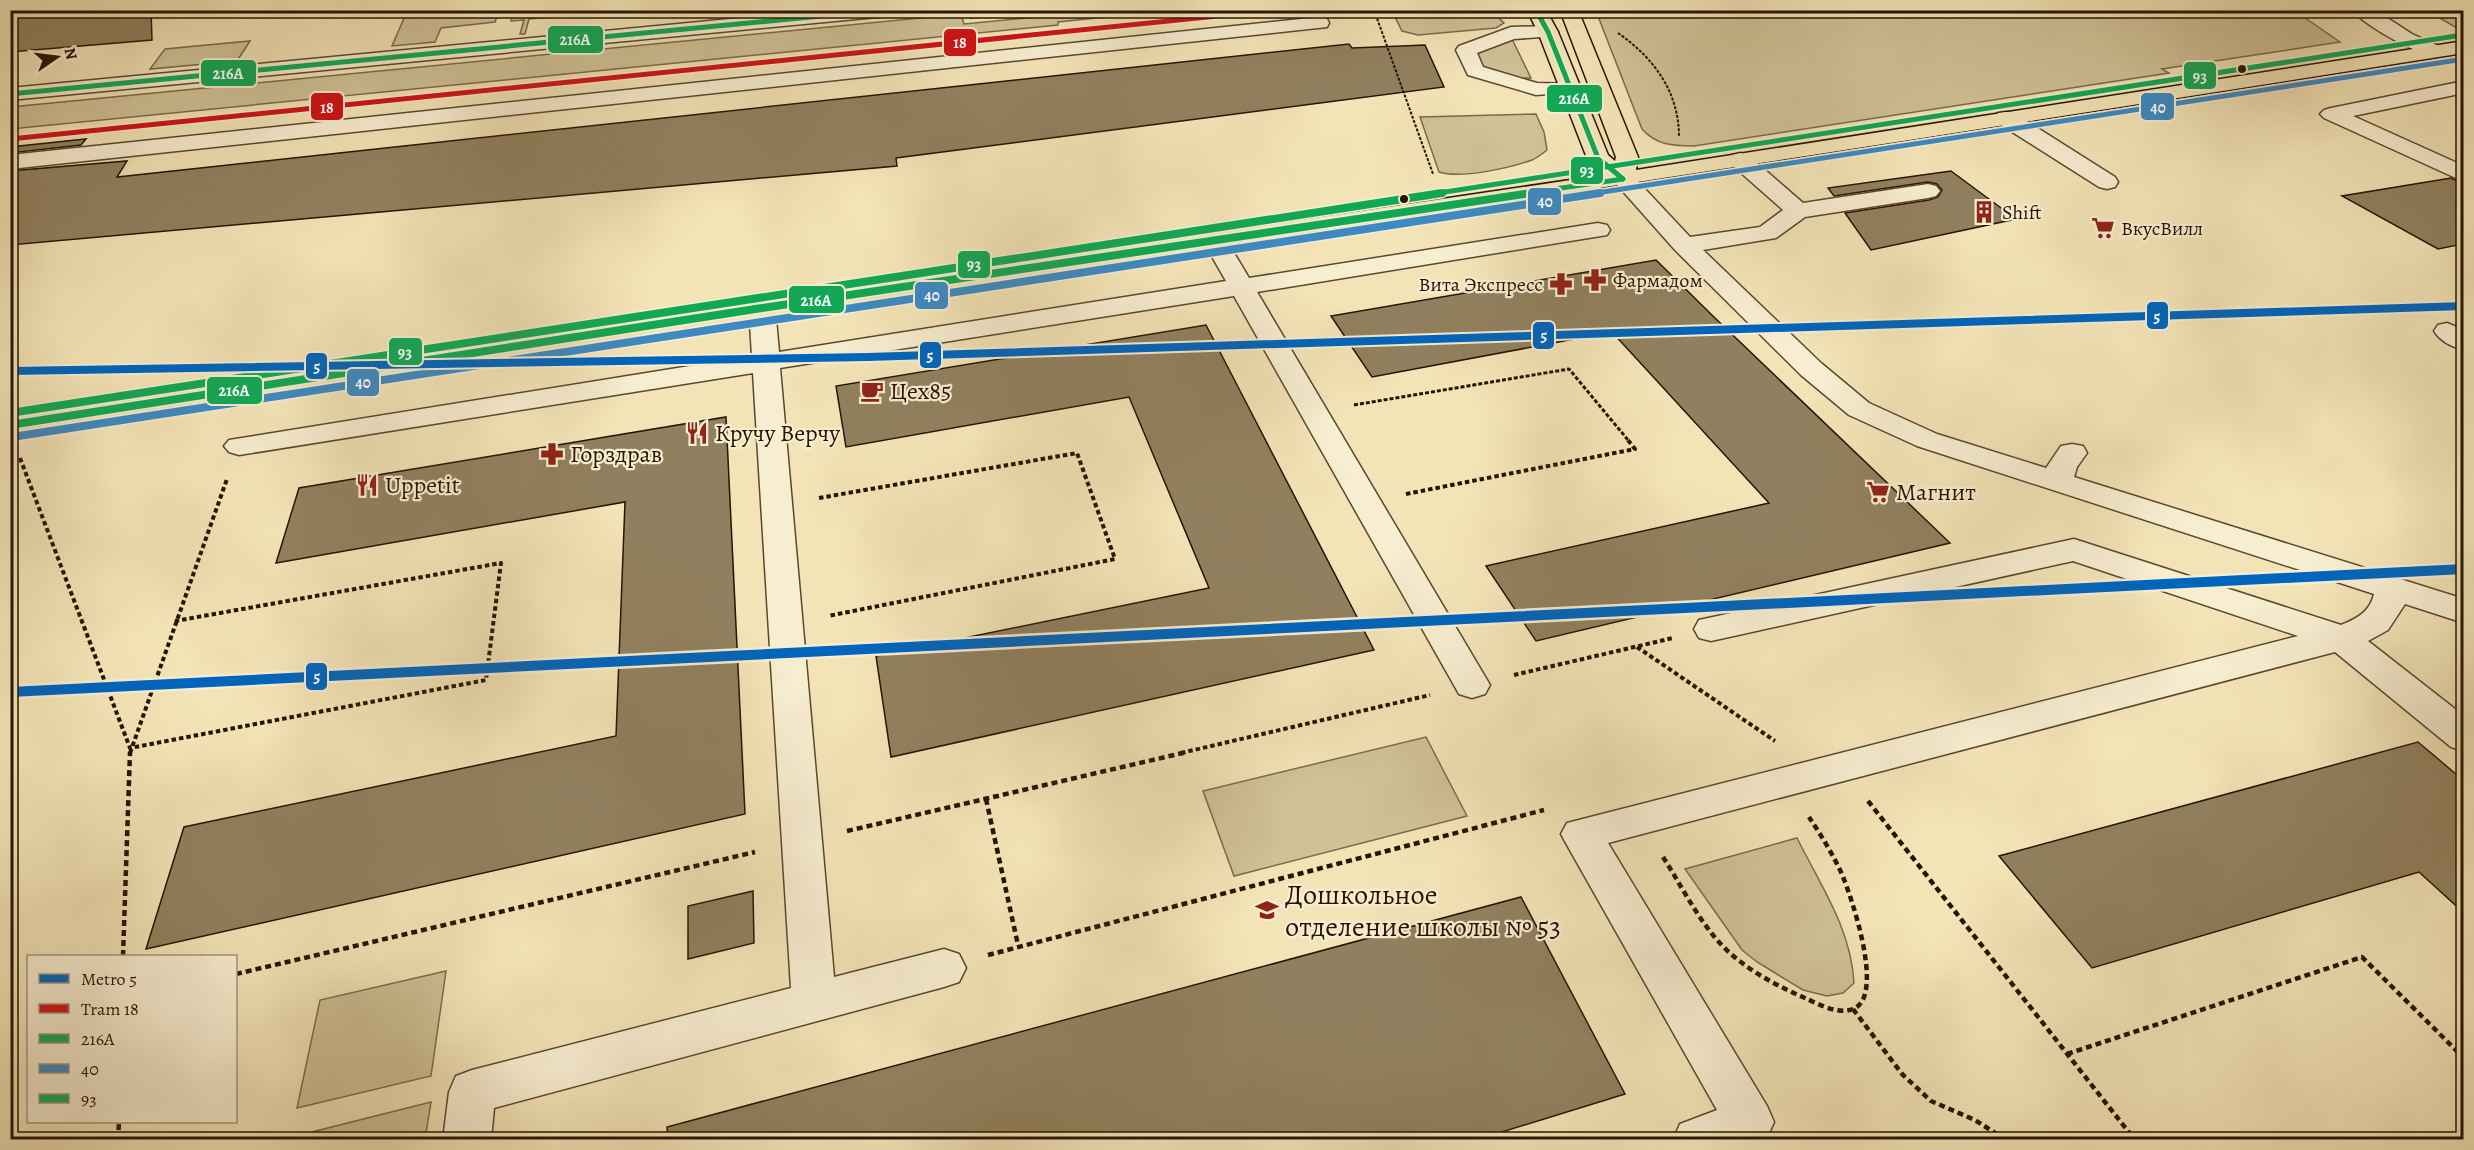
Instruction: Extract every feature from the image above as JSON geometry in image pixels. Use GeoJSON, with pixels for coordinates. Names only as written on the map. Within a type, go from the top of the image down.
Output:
{"type":"FeatureCollection","features":[{"type":"Feature","properties":{"kind":"main road"},"geometry":{"type":"LineString","coordinates":[[1536,10],[1548,32],[1598,158],[1623,179]]}},
{"type":"Feature","properties":{"kind":"main road"},"geometry":{"type":"LineString","coordinates":[[1569,10],[1627,157],[1623,179]]}},
{"type":"Feature","properties":{"kind":"main road"},"geometry":{"type":"LineString","coordinates":[[13,436],[762,308],[1623,179],[2463,47]]}},
{"type":"Feature","properties":{"kind":"street"},"geometry":{"type":"LineString","coordinates":[[10,94],[45,85],[548,37],[888,10]]}},
{"type":"Feature","properties":{"kind":"street"},"geometry":{"type":"LineString","coordinates":[[2361,10],[2405,38],[2434,51]]}},
{"type":"Feature","properties":{"kind":"street"},"geometry":{"type":"LineString","coordinates":[[10,162],[1320,23]]}},
{"type":"Feature","properties":{"kind":"street"},"geometry":{"type":"LineString","coordinates":[[1548,32],[1511,33],[1466,50],[1475,71],[1536,88],[1569,88]]}},
{"type":"Feature","properties":{"kind":"street"},"geometry":{"type":"LineString","coordinates":[[2396,57],[2463,87]]}},
{"type":"Feature","properties":{"kind":"street"},"geometry":{"type":"LineString","coordinates":[[2458,172],[2331,114],[2463,87]]}},
{"type":"Feature","properties":{"kind":"street"},"geometry":{"type":"LineString","coordinates":[[2006,118],[2106,182]]}},
{"type":"Feature","properties":{"kind":"street"},"geometry":{"type":"LineString","coordinates":[[1740,160],[1798,211]]}},
{"type":"Feature","properties":{"kind":"street"},"geometry":{"type":"LineString","coordinates":[[1623,179],[1684,245],[1811,369],[1859,409],[1927,440],[2463,611]]}},
{"type":"Feature","properties":{"kind":"street"},"geometry":{"type":"LineString","coordinates":[[1684,245],[1767,233],[1798,211],[1928,191]]}},
{"type":"Feature","properties":{"kind":"street"},"geometry":{"type":"LineString","coordinates":[[239,446],[1598,230]]}},
{"type":"Feature","properties":{"kind":"street"},"geometry":{"type":"LineString","coordinates":[[1215,241],[1472,685]]}},
{"type":"Feature","properties":{"kind":"street"},"geometry":{"type":"LineString","coordinates":[[762,308],[814,1003]]}},
{"type":"Feature","properties":{"kind":"street"},"geometry":{"type":"LineString","coordinates":[[2058,483],[2062,466],[2072,453]]}},
{"type":"Feature","properties":{"kind":"street"},"geometry":{"type":"LineString","coordinates":[[1712,629],[2074,550],[2341,638],[2463,737]]}},
{"type":"Feature","properties":{"kind":"street"},"geometry":{"type":"LineString","coordinates":[[1697,1140],[1750,1122],[1581,834],[2341,638],[2365,630],[2381,616],[2390,603],[2392,589]]}},
{"type":"Feature","properties":{"kind":"street"},"geometry":{"type":"LineString","coordinates":[[467,1140],[472,1092],[944,969]]}},
{"type":"Feature","properties":{"kind":"path"},"geometry":{"type":"LineString","coordinates":[[970,18],[1044,10]]}},
{"type":"Feature","properties":{"kind":"path"},"geometry":{"type":"LineString","coordinates":[[1374,10],[1436,183]]}},
{"type":"Feature","properties":{"kind":"path"},"geometry":{"type":"LineString","coordinates":[[1611,28],[1625,36],[1653,64],[1668,88],[1681,120],[1679,140]]}},
{"type":"Feature","properties":{"kind":"path"},"geometry":{"type":"LineString","coordinates":[[1315,412],[1569,369],[1635,449],[1366,501]]}},
{"type":"Feature","properties":{"kind":"path"},"geometry":{"type":"LineString","coordinates":[[13,436],[130,748]]}},
{"type":"Feature","properties":{"kind":"path"},"geometry":{"type":"LineString","coordinates":[[123,955],[130,748],[239,446]]}},
{"type":"Feature","properties":{"kind":"path"},"geometry":{"type":"LineString","coordinates":[[777,506],[1077,453],[1115,559],[786,625]]}},
{"type":"Feature","properties":{"kind":"path"},"geometry":{"type":"LineString","coordinates":[[130,748],[486,680],[501,563],[175,621]]}},
{"type":"Feature","properties":{"kind":"path"},"geometry":{"type":"LineString","coordinates":[[237,974],[1712,629]]}},
{"type":"Feature","properties":{"kind":"path"},"geometry":{"type":"LineString","coordinates":[[1636,646],[1784,747],[1795,779],[1850,893],[1864,944],[1866,984],[1863,1001],[1853,1009],[1839,1010],[1818,1004],[1781,987],[1735,957],[1717,940],[1639,820]]}},
{"type":"Feature","properties":{"kind":"path"},"geometry":{"type":"LineString","coordinates":[[1841,767],[2135,1140]]}},
{"type":"Feature","properties":{"kind":"path"},"geometry":{"type":"LineString","coordinates":[[986,799],[1018,945]]}},
{"type":"Feature","properties":{"kind":"path"},"geometry":{"type":"LineString","coordinates":[[944,969],[1018,945],[1550,808]]}},
{"type":"Feature","properties":{"kind":"path"},"geometry":{"type":"LineString","coordinates":[[2067,1054],[2362,957],[2463,1058]]}},
{"type":"Feature","properties":{"kind":"path"},"geometry":{"type":"LineString","coordinates":[[1853,1009],[1902,1074],[1931,1101],[1975,1120],[2006,1140]]}},
{"type":"Feature","properties":{"kind":"path"},"geometry":{"type":"LineString","coordinates":[[118,1140],[119,1123]]}},
{"type":"Feature","properties":{"kind":"shaded area"},"geometry":{"type":"Polygon","coordinates":[[[515,10],[625,11],[529,19],[525,34],[520,34],[524,20],[511,21],[515,10]]]}},
{"type":"Feature","properties":{"kind":"shaded area"},"geometry":{"type":"Polygon","coordinates":[[[499,11],[495,22],[441,28],[435,42],[392,46],[405,16],[499,11]]]}},
{"type":"Feature","properties":{"kind":"shaded area"},"geometry":{"type":"Polygon","coordinates":[[[1100,11],[1124,11],[1135,14],[1058,22],[1058,25],[11,129],[11,107],[961,14],[964,24],[1100,11]]]}},
{"type":"Feature","properties":{"kind":"shaded area"},"geometry":{"type":"Polygon","coordinates":[[[1392,11],[1491,11],[1504,23],[1496,28],[1418,35],[1402,31],[1392,11]]]}},
{"type":"Feature","properties":{"kind":"shaded area"},"geometry":{"type":"Polygon","coordinates":[[[1596,11],[2295,11],[2340,42],[2162,69],[2169,73],[1694,146],[1679,146],[1665,144],[1642,129],[1596,11]]]}},
{"type":"Feature","properties":{"kind":"shaded area"},"geometry":{"type":"Polygon","coordinates":[[[2428,11],[2463,11],[2463,29],[2460,30],[2428,11]]]}},
{"type":"Feature","properties":{"kind":"shaded area"},"geometry":{"type":"Polygon","coordinates":[[[1512,39],[1531,78],[1520,78],[1483,68],[1475,52],[1512,39]]]}},
{"type":"Feature","properties":{"kind":"shaded area"},"geometry":{"type":"Polygon","coordinates":[[[250,41],[237,61],[150,69],[165,49],[250,41]]]}},
{"type":"Feature","properties":{"kind":"shaded area"},"geometry":{"type":"Polygon","coordinates":[[[1536,114],[1544,132],[1547,150],[1532,160],[1511,166],[1486,172],[1460,174],[1439,172],[1420,117],[1536,114]]]}},
{"type":"Feature","properties":{"kind":"shaded area"},"geometry":{"type":"Polygon","coordinates":[[[1426,737],[1467,816],[1234,876],[1203,791],[1426,737]]]}},
{"type":"Feature","properties":{"kind":"shaded area"},"geometry":{"type":"Polygon","coordinates":[[[1797,838],[1833,908],[1847,944],[1854,983],[1843,993],[1827,996],[1803,990],[1757,962],[1742,950],[1685,869],[1797,838]]]}},
{"type":"Feature","properties":{"kind":"shaded area"},"geometry":{"type":"Polygon","coordinates":[[[446,971],[431,1076],[297,1108],[320,1000],[446,971]]]}},
{"type":"Feature","properties":{"kind":"shaded area"},"geometry":{"type":"Polygon","coordinates":[[[431,1102],[425,1139],[291,1139],[292,1137],[431,1102]]]}},
{"type":"Feature","properties":{"kind":"building"},"geometry":{"type":"Polygon","coordinates":[[[10,10],[151,10],[152,40],[10,52],[10,10]]]}},
{"type":"Feature","properties":{"kind":"building"},"geometry":{"type":"Polygon","coordinates":[[[1349,44],[1352,48],[1425,45],[1444,87],[896,158],[897,166],[10,245],[10,171],[127,161],[117,177],[1349,44]]]}},
{"type":"Feature","properties":{"kind":"building"},"geometry":{"type":"Polygon","coordinates":[[[86,139],[81,145],[10,153],[10,147],[86,139]]]}},
{"type":"Feature","properties":{"kind":"building"},"geometry":{"type":"Polygon","coordinates":[[[1951,171],[2016,219],[1871,250],[1845,213],[1929,200],[1938,197],[1942,190],[1937,184],[1928,182],[1834,196],[1828,188],[1951,171]]]}},
{"type":"Feature","properties":{"kind":"building"},"geometry":{"type":"Polygon","coordinates":[[[2451,178],[2457,181],[2463,180],[2463,244],[2438,249],[2342,196],[2451,178]]]}},
{"type":"Feature","properties":{"kind":"building"},"geometry":{"type":"Polygon","coordinates":[[[1656,260],[1950,543],[1536,641],[1486,566],[1769,503],[1612,332],[1372,377],[1331,316],[1656,260]]]}},
{"type":"Feature","properties":{"kind":"building"},"geometry":{"type":"Polygon","coordinates":[[[1206,325],[1374,650],[891,757],[876,656],[1209,588],[1129,397],[846,447],[836,386],[1206,325]]]}},
{"type":"Feature","properties":{"kind":"building"},"geometry":{"type":"Polygon","coordinates":[[[726,417],[745,814],[146,949],[184,827],[616,736],[625,502],[276,563],[299,488],[726,417]]]}},
{"type":"Feature","properties":{"kind":"building"},"geometry":{"type":"Polygon","coordinates":[[[2418,742],[2463,780],[2463,912],[2419,872],[2092,968],[1999,856],[2418,742]]]}},
{"type":"Feature","properties":{"kind":"building"},"geometry":{"type":"Polygon","coordinates":[[[753,891],[754,943],[688,959],[688,906],[753,891]]]}},
{"type":"Feature","properties":{"kind":"building"},"geometry":{"type":"Polygon","coordinates":[[[1521,897],[1625,1094],[1476,1140],[668,1140],[667,1127],[1521,897]]]}},
{"type":"Feature","properties":{"kind":"metro line","name":"5"},"geometry":{"type":"LineString","coordinates":[[10,371],[868,357],[2464,306]]}},
{"type":"Feature","properties":{"kind":"metro line","name":"5"},"geometry":{"type":"LineString","coordinates":[[10,692],[2464,569]]}},
{"type":"Feature","properties":{"kind":"tram line","name":"18"},"geometry":{"type":"LineString","coordinates":[[10,139],[1277,10]]}},
{"type":"Feature","properties":{"kind":"transit line","name":"216А"},"geometry":{"type":"LineString","coordinates":[[10,94],[883,10]]}},
{"type":"Feature","properties":{"kind":"transit line","name":"216А"},"geometry":{"type":"LineString","coordinates":[[1536,10],[1548,32],[1598,158],[1623,179]]}},
{"type":"Feature","properties":{"kind":"transit line","name":"93"},"geometry":{"type":"LineString","coordinates":[[10,413],[2462,35]]}},
{"type":"Feature","properties":{"kind":"transit line","name":"40"},"geometry":{"type":"LineString","coordinates":[[12,437],[2464,59]]}},
{"type":"Feature","properties":{"kind":"transit line","name":"216А"},"geometry":{"type":"LineString","coordinates":[[10,425],[762,308],[1623,179]]}},
{"type":"Feature","properties":{"kind":"place","name":"Shift"},"geometry":{"type":"Point","coordinates":[1984,212]}},
{"type":"Feature","properties":{"kind":"place","name":"ВкусВилл"},"geometry":{"type":"Point","coordinates":[2103,228]}},
{"type":"Feature","properties":{"kind":"place","name":"Фармадом"},"geometry":{"type":"Point","coordinates":[1595,280]}},
{"type":"Feature","properties":{"kind":"place","name":"Вита Экспресс"},"geometry":{"type":"Point","coordinates":[1561,284]}},
{"type":"Feature","properties":{"kind":"place","name":"Цех85"},"geometry":{"type":"Point","coordinates":[872,391]}},
{"type":"Feature","properties":{"kind":"place","name":"Кручу Верчу"},"geometry":{"type":"Point","coordinates":[697,433]}},
{"type":"Feature","properties":{"kind":"place","name":"Горздрав"},"geometry":{"type":"Point","coordinates":[552,454]}},
{"type":"Feature","properties":{"kind":"place","name":"Uppetit"},"geometry":{"type":"Point","coordinates":[367,485]}},
{"type":"Feature","properties":{"kind":"place","name":"Магнит"},"geometry":{"type":"Point","coordinates":[1878,492]}},
{"type":"Feature","properties":{"kind":"place","name":"Дошкольное отделение школы № 53"},"geometry":{"type":"Point","coordinates":[1267,910]}}]}
